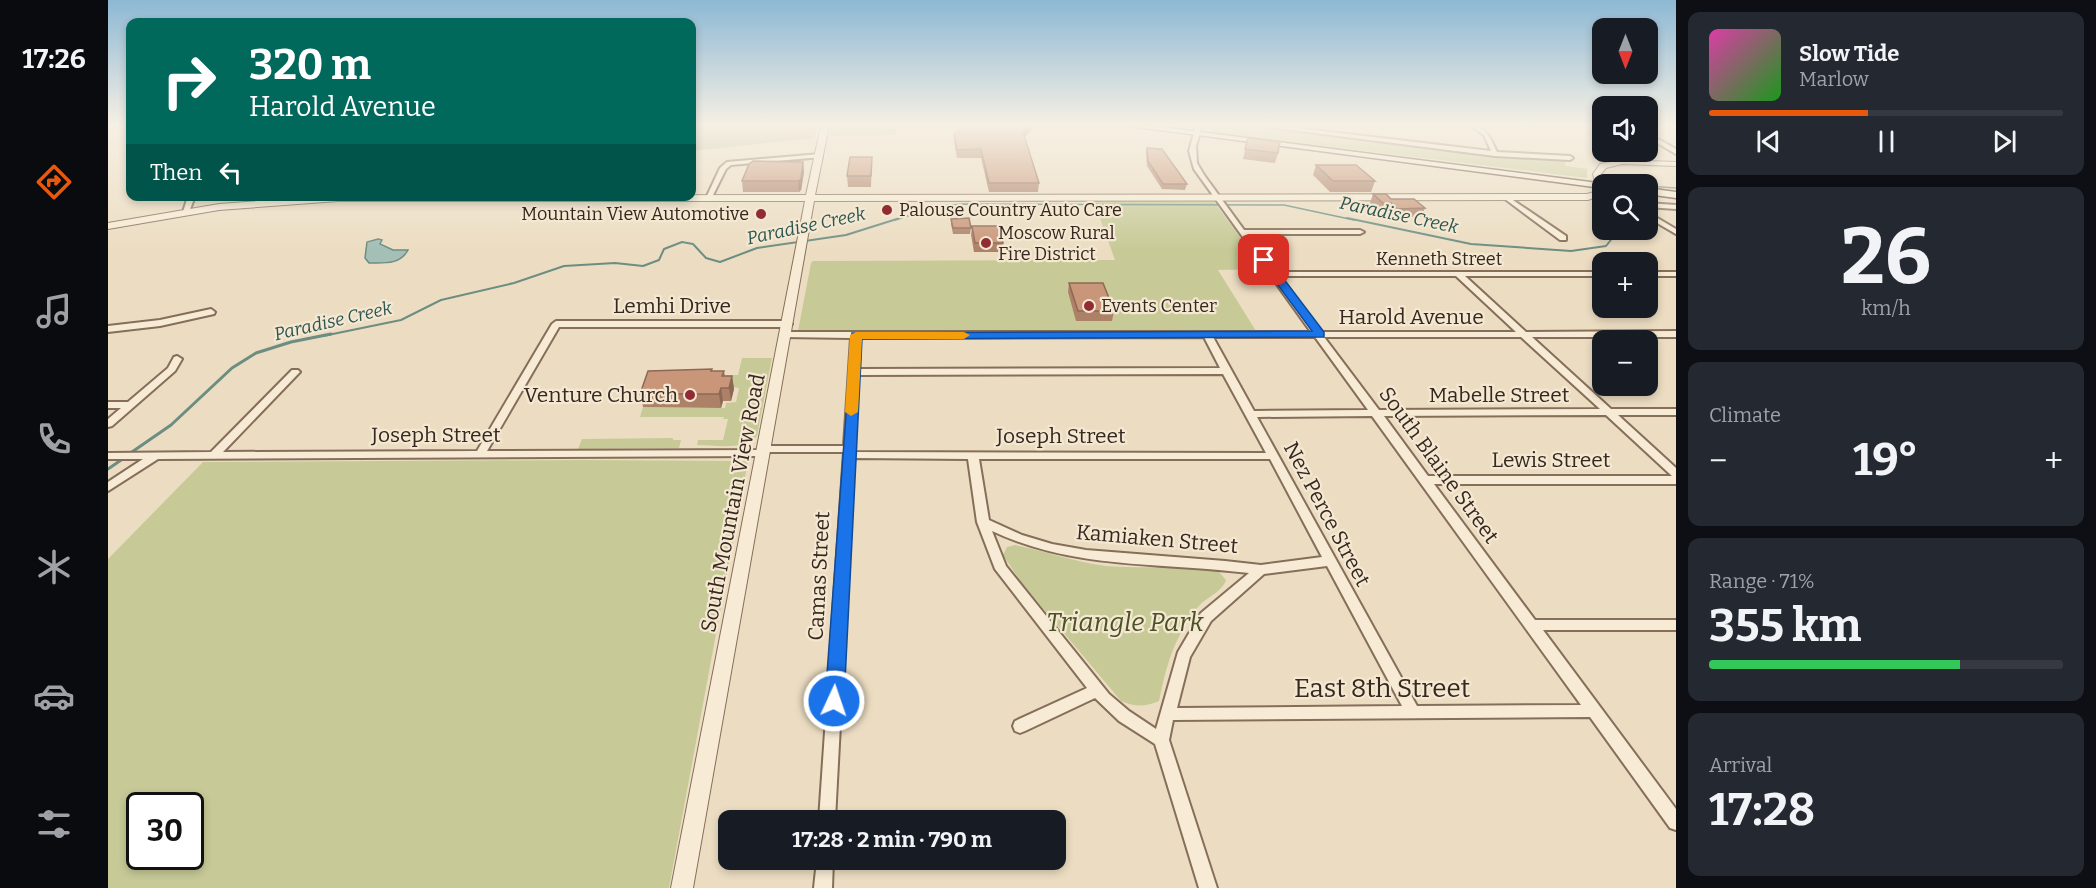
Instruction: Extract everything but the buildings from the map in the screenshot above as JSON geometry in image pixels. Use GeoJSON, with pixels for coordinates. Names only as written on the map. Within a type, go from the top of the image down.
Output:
{"type":"FeatureCollection","features":[{"type":"Feature","properties":{"kind":"main road"},"geometry":{"type":"LineString","coordinates":[[1458,167],[1592,187]]}},
{"type":"Feature","properties":{"kind":"main road"},"geometry":{"type":"LineString","coordinates":[[1658,193],[1676,195]]}},
{"type":"Feature","properties":{"kind":"street"},"geometry":{"type":"LineString","coordinates":[[709,198],[723,167]]}},
{"type":"Feature","properties":{"kind":"street","name":"South Mountain View Road"},"geometry":{"type":"LineString","coordinates":[[682,888],[817,167]]}},
{"type":"Feature","properties":{"kind":"street","name":"South Blaine Street"},"geometry":{"type":"LineString","coordinates":[[1197,167],[1676,822]]}},
{"type":"Feature","properties":{"kind":"street"},"geometry":{"type":"LineString","coordinates":[[696,198],[1220,201],[1592,196]]}},
{"type":"Feature","properties":{"kind":"street"},"geometry":{"type":"LineString","coordinates":[[1508,198],[1563,238]]}},
{"type":"Feature","properties":{"kind":"street"},"geometry":{"type":"LineString","coordinates":[[186,212],[190,201]]}},
{"type":"Feature","properties":{"kind":"street"},"geometry":{"type":"LineString","coordinates":[[108,226],[186,212],[276,201]]}},
{"type":"Feature","properties":{"kind":"street"},"geometry":{"type":"LineString","coordinates":[[1658,206],[1676,207]]}},
{"type":"Feature","properties":{"kind":"street"},"geometry":{"type":"LineString","coordinates":[[1658,221],[1676,232]]}},
{"type":"Feature","properties":{"kind":"street"},"geometry":{"type":"LineString","coordinates":[[1242,232],[1360,232]]}},
{"type":"Feature","properties":{"kind":"street","name":"Kenneth Street"},"geometry":{"type":"LineString","coordinates":[[1276,274],[1592,274]]}},
{"type":"Feature","properties":{"kind":"street"},"geometry":{"type":"LineString","coordinates":[[1458,274],[1676,474]]}},
{"type":"Feature","properties":{"kind":"street"},"geometry":{"type":"LineString","coordinates":[[1658,274],[1676,274]]}},
{"type":"Feature","properties":{"kind":"street"},"geometry":{"type":"LineString","coordinates":[[108,329],[160,323],[211,312]]}},
{"type":"Feature","properties":{"kind":"street","name":"Lemhi Drive"},"geometry":{"type":"LineString","coordinates":[[480,454],[556,324],[787,329]]}},
{"type":"Feature","properties":{"kind":"street","name":"Harold Avenue"},"geometry":{"type":"LineString","coordinates":[[787,329],[856,335],[1676,334]]}},
{"type":"Feature","properties":{"kind":"street","name":"Camas Street"},"geometry":{"type":"LineString","coordinates":[[828,810],[856,335]]}},
{"type":"Feature","properties":{"kind":"street","name":"Nez Perce Street"},"geometry":{"type":"LineString","coordinates":[[1207,335],[1413,712]]}},
{"type":"Feature","properties":{"kind":"street"},"geometry":{"type":"LineString","coordinates":[[108,424],[172,369],[177,359]]}},
{"type":"Feature","properties":{"kind":"street"},"geometry":{"type":"LineString","coordinates":[[854,372],[1228,371]]}},
{"type":"Feature","properties":{"kind":"street"},"geometry":{"type":"LineString","coordinates":[[213,456],[295,372]]}},
{"type":"Feature","properties":{"kind":"street"},"geometry":{"type":"LineString","coordinates":[[108,405],[131,405]]}},
{"type":"Feature","properties":{"kind":"street","name":"Mabelle Street"},"geometry":{"type":"LineString","coordinates":[[1251,414],[1676,412]]}},
{"type":"Feature","properties":{"kind":"street","name":"Joseph Street"},"geometry":{"type":"LineString","coordinates":[[112,456],[765,451],[973,455],[1273,456]]}},
{"type":"Feature","properties":{"kind":"street"},"geometry":{"type":"LineString","coordinates":[[973,455],[983,522],[989,546],[1000,569],[1097,690],[1124,716],[1161,740],[1208,888]]}},
{"type":"Feature","properties":{"kind":"street"},"geometry":{"type":"LineString","coordinates":[[108,488],[155,456]]}},
{"type":"Feature","properties":{"kind":"street","name":"Lewis Street"},"geometry":{"type":"LineString","coordinates":[[1425,480],[1676,480]]}},
{"type":"Feature","properties":{"kind":"street","name":"Kamiaken Street"},"geometry":{"type":"LineString","coordinates":[[983,522],[1037,544],[1096,557],[1220,563],[1261,570],[1330,561]]}},
{"type":"Feature","properties":{"kind":"street","name":"Kamiaken Street"},"geometry":{"type":"LineString","coordinates":[[1161,740],[1169,714],[1176,676],[1197,631],[1217,606],[1261,570]]}},
{"type":"Feature","properties":{"kind":"street"},"geometry":{"type":"LineString","coordinates":[[1531,625],[1676,625]]}},
{"type":"Feature","properties":{"kind":"street"},"geometry":{"type":"LineString","coordinates":[[1020,726],[1097,690]]}},
{"type":"Feature","properties":{"kind":"street","name":"East 8th Street"},"geometry":{"type":"LineString","coordinates":[[1169,714],[1595,711]]}},
{"type":"Feature","properties":{"kind":"street"},"geometry":{"type":"LineString","coordinates":[[823,888],[824,870]]}},
{"type":"Feature","properties":{"kind":"green space"},"geometry":{"type":"Polygon","coordinates":[[[1501,167],[1576,167],[1587,169],[1587,178],[1501,167]]]}},
{"type":"Feature","properties":{"kind":"green space"},"geometry":{"type":"Polygon","coordinates":[[[1094,202],[1214,202],[1264,269],[1218,270],[1256,331],[798,331],[813,261],[1115,260],[1094,202]]]}},
{"type":"Feature","properties":{"kind":"green space"},"geometry":{"type":"Polygon","coordinates":[[[742,358],[772,358],[757,436],[751,441],[728,446],[697,445],[698,440],[723,440],[728,419],[723,419],[724,417],[640,417],[643,407],[725,408],[726,403],[736,402],[739,388],[650,375],[738,375],[742,358]]]}},
{"type":"Feature","properties":{"kind":"green space"},"geometry":{"type":"Polygon","coordinates":[[[673,438],[673,440],[681,440],[679,448],[578,449],[582,439],[673,438]]]}},
{"type":"Feature","properties":{"kind":"green space"},"geometry":{"type":"Polygon","coordinates":[[[748,461],[669,888],[108,888],[108,559],[203,462],[748,461]]]}},
{"type":"Feature","properties":{"kind":"green space","name":"Triangle Park"},"geometry":{"type":"Polygon","coordinates":[[[1015,545],[1106,566],[1218,571],[1226,580],[1221,588],[1199,606],[1183,629],[1165,674],[1159,701],[1136,705],[1121,701],[1021,582],[1003,555],[1007,547],[1015,545]]]}},
{"type":"Feature","properties":{"kind":"water"},"geometry":{"type":"Polygon","coordinates":[[[382,240],[380,244],[393,250],[408,250],[396,261],[369,263],[365,258],[367,242],[382,240]]]}},
{"type":"Feature","properties":{"kind":"waterway","name":"Paradise Creek"},"geometry":{"type":"LineString","coordinates":[[1658,187],[1676,188]]}},
{"type":"Feature","properties":{"kind":"waterway","name":"Paradise Creek"},"geometry":{"type":"LineString","coordinates":[[895,220],[939,206],[963,204],[1284,205],[1354,220]]}},
{"type":"Feature","properties":{"kind":"waterway","name":"Paradise Creek"},"geometry":{"type":"LineString","coordinates":[[323,336],[401,320],[441,300],[514,283],[564,266],[615,263],[643,266],[659,260],[664,249],[682,242],[693,244],[706,258],[720,262],[757,248],[846,235],[900,218]]}},
{"type":"Feature","properties":{"kind":"waterway","name":"Paradise Creek"},"geometry":{"type":"LineString","coordinates":[[1347,218],[1471,244],[1571,251],[1606,246],[1611,240]]}},
{"type":"Feature","properties":{"kind":"waterway","name":"Paradise Creek"},"geometry":{"type":"LineString","coordinates":[[129,454],[171,425],[232,368],[256,353],[291,342],[331,334]]}},
{"type":"Feature","properties":{"kind":"waterway","name":"Paradise Creek"},"geometry":{"type":"LineString","coordinates":[[108,469],[124,458]]}},
{"type":"Feature","properties":{"kind":"slow traffic"},"geometry":{"type":"LineString","coordinates":[[851,412],[856,335],[964,335]]}},
{"type":"Feature","properties":{"kind":"place","name":"Palouse Country Auto Care"},"geometry":{"type":"Point","coordinates":[887,210]}},
{"type":"Feature","properties":{"kind":"place","name":"Mountain View Automotive"},"geometry":{"type":"Point","coordinates":[761,214]}},
{"type":"Feature","properties":{"kind":"place","name":"Moscow Rural Fire District"},"geometry":{"type":"Point","coordinates":[986,243]}},
{"type":"Feature","properties":{"kind":"place","name":"Events Center"},"geometry":{"type":"Point","coordinates":[1089,306]}},
{"type":"Feature","properties":{"kind":"place","name":"Venture Church"},"geometry":{"type":"Point","coordinates":[690,395]}},
{"type":"Feature","properties":{"kind":"route"},"geometry":{"type":"LineString","coordinates":[[834,701],[856,335],[1320,335],[1264,260]]}}]}
